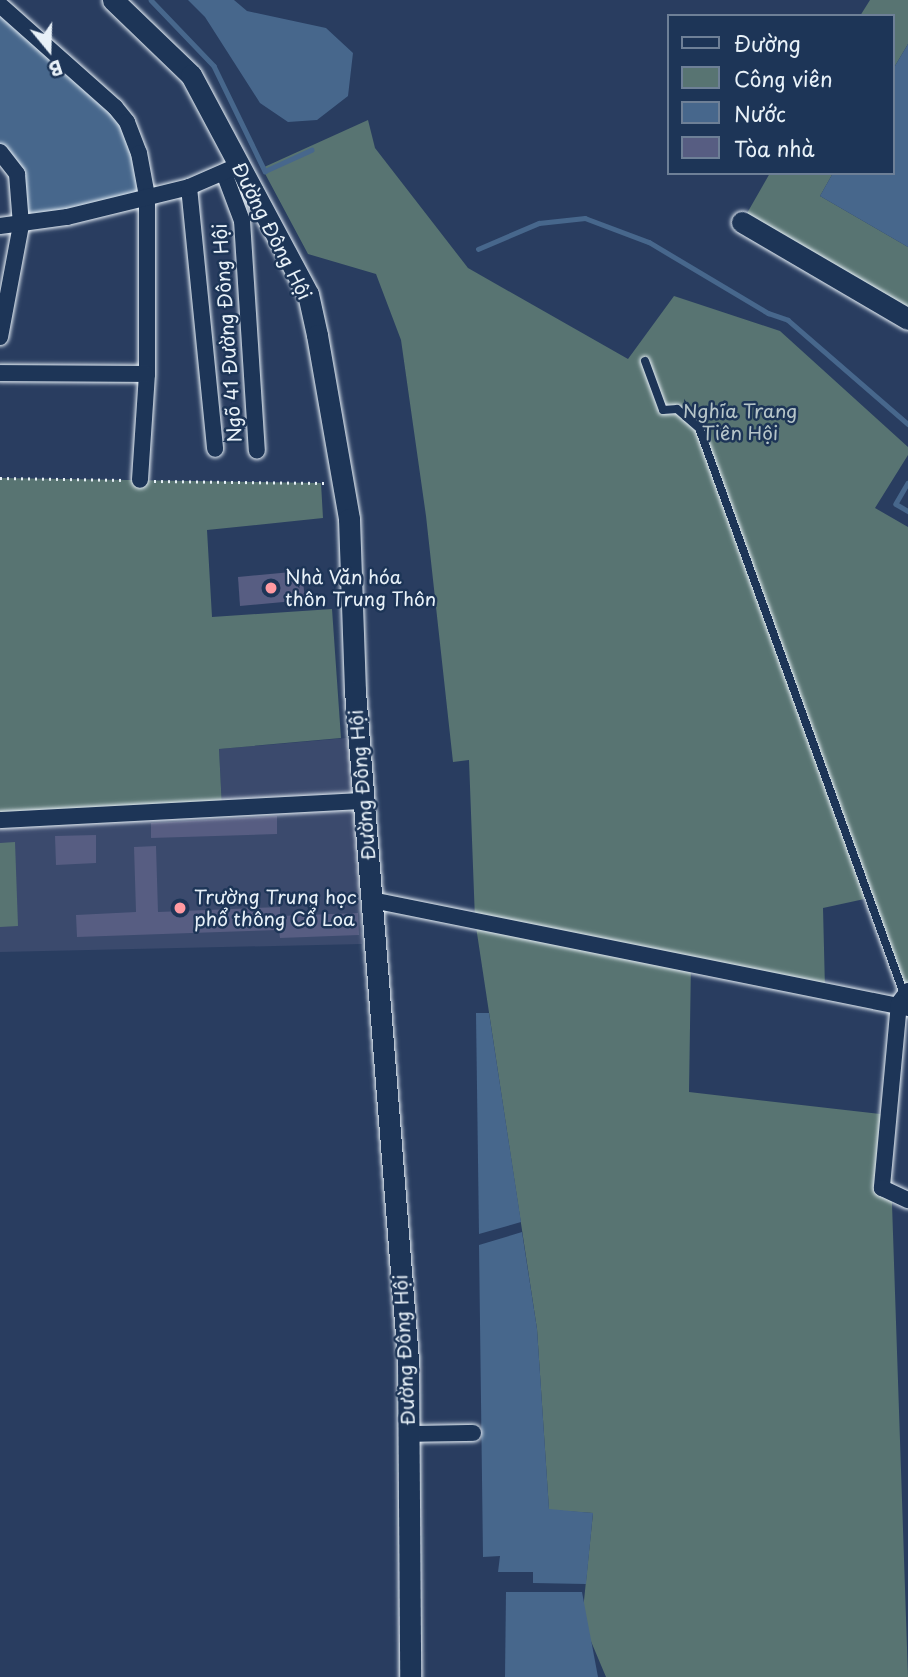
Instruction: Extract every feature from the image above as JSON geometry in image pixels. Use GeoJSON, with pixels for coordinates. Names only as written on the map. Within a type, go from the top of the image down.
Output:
{"type":"FeatureCollection","features":[{"type":"Feature","properties":{"kind":"street","name":"Đường Đông Hội"},"geometry":{"type":"LineString","coordinates":[[113,0],[191,75],[231,169],[309,294],[343,483],[349,519],[363,801],[363,872],[372,900],[408,1360],[410,1677]]}},
{"type":"Feature","properties":{"kind":"street"},"geometry":{"type":"LineString","coordinates":[[0,5],[127,122],[147,196],[147,374],[140,480]]}},
{"type":"Feature","properties":{"kind":"street"},"geometry":{"type":"LineString","coordinates":[[0,152],[17,174],[20,225],[0,337]]}},
{"type":"Feature","properties":{"kind":"street"},"geometry":{"type":"LineString","coordinates":[[0,226],[20,225],[189,187],[231,169]]}},
{"type":"Feature","properties":{"kind":"street","name":"Ngõ 41 Đường Đông Hội"},"geometry":{"type":"LineString","coordinates":[[231,169],[242,221],[257,451]]}},
{"type":"Feature","properties":{"kind":"street"},"geometry":{"type":"LineString","coordinates":[[189,187],[215,449]]}},
{"type":"Feature","properties":{"kind":"street"},"geometry":{"type":"LineString","coordinates":[[742,222],[908,319]]}},
{"type":"Feature","properties":{"kind":"street"},"geometry":{"type":"LineString","coordinates":[[0,373],[147,374]]}},
{"type":"Feature","properties":{"kind":"street"},"geometry":{"type":"LineString","coordinates":[[0,820],[363,801]]}},
{"type":"Feature","properties":{"kind":"street"},"geometry":{"type":"LineString","coordinates":[[372,900],[905,999],[882,1188],[908,1200]]}},
{"type":"Feature","properties":{"kind":"street"},"geometry":{"type":"LineString","coordinates":[[408,1434],[474,1433]]}},
{"type":"Feature","properties":{"kind":"lane"},"geometry":{"type":"LineString","coordinates":[[645,361],[663,410],[677,408],[699,428],[905,999]]}},
{"type":"Feature","properties":{"kind":"path"},"geometry":{"type":"LineString","coordinates":[[0,478],[343,483]]}},
{"type":"Feature","properties":{"kind":"shaded area"},"geometry":{"type":"Polygon","coordinates":[[[358,737],[363,801],[222,808],[219,749],[358,737]]]}},
{"type":"Feature","properties":{"kind":"shaded area","name":"Trường Trung học phổ thông Cổ Loa"},"geometry":{"type":"Polygon","coordinates":[[[356,806],[362,944],[0,952],[0,823],[356,806]]]}},
{"type":"Feature","properties":{"kind":"green space"},"geometry":{"type":"Polygon","coordinates":[[[870,0],[908,0],[908,44],[894,68],[894,14],[861,14],[870,0]]]}},
{"type":"Feature","properties":{"kind":"green space","name":"Nghĩa Trang Tiên Hội"},"geometry":{"type":"Polygon","coordinates":[[[368,120],[375,148],[468,268],[628,359],[674,296],[780,331],[908,447],[908,455],[875,508],[908,527],[908,992],[904,994],[869,898],[823,908],[825,989],[691,962],[689,1092],[889,1115],[908,1677],[606,1677],[582,1620],[593,1513],[549,1510],[537,1329],[475,920],[469,760],[453,762],[426,516],[401,340],[376,274],[308,254],[262,168],[368,120]]]}},
{"type":"Feature","properties":{"kind":"green space"},"geometry":{"type":"Polygon","coordinates":[[[769,175],[832,175],[820,196],[908,247],[908,319],[742,222],[769,175]]]}},
{"type":"Feature","properties":{"kind":"green space"},"geometry":{"type":"Polygon","coordinates":[[[0,478],[321,483],[323,518],[207,530],[212,617],[332,609],[341,738],[219,749],[222,808],[0,818],[0,478]]]}},
{"type":"Feature","properties":{"kind":"green space"},"geometry":{"type":"Polygon","coordinates":[[[15,842],[18,926],[0,927],[0,843],[15,842]]]}},
{"type":"Feature","properties":{"kind":"water"},"geometry":{"type":"Polygon","coordinates":[[[188,0],[234,0],[247,11],[326,28],[353,53],[348,96],[317,120],[288,122],[260,103],[205,17],[188,0]]]}},
{"type":"Feature","properties":{"kind":"water"},"geometry":{"type":"Polygon","coordinates":[[[0,5],[115,107],[147,196],[21,225],[17,174],[0,154],[0,5]]]}},
{"type":"Feature","properties":{"kind":"water"},"geometry":{"type":"Polygon","coordinates":[[[908,44],[908,247],[820,196],[832,175],[894,175],[894,68],[908,44]]]}},
{"type":"Feature","properties":{"kind":"water"},"geometry":{"type":"Polygon","coordinates":[[[476,1013],[489,1013],[521,1222],[479,1234],[476,1013]]]}},
{"type":"Feature","properties":{"kind":"water"},"geometry":{"type":"Polygon","coordinates":[[[522,1232],[537,1329],[549,1509],[593,1513],[586,1584],[533,1583],[533,1572],[498,1572],[500,1556],[483,1557],[479,1245],[522,1232]]]}},
{"type":"Feature","properties":{"kind":"water"},"geometry":{"type":"Polygon","coordinates":[[[506,1592],[582,1592],[598,1677],[505,1677],[506,1592]]]}},
{"type":"Feature","properties":{"kind":"building","name":"Nhà Văn hóa thôn Trung Thôn"},"geometry":{"type":"Polygon","coordinates":[[[302,571],[305,600],[240,606],[238,577],[302,571]]]}},
{"type":"Feature","properties":{"kind":"building"},"geometry":{"type":"Polygon","coordinates":[[[277,816],[277,834],[151,838],[151,823],[277,816]]]}},
{"type":"Feature","properties":{"kind":"building"},"geometry":{"type":"Polygon","coordinates":[[[96,835],[96,863],[56,865],[55,836],[96,835]]]}},
{"type":"Feature","properties":{"kind":"building"},"geometry":{"type":"Polygon","coordinates":[[[156,846],[158,912],[280,907],[280,916],[358,913],[359,935],[280,938],[279,930],[77,937],[76,915],[136,912],[134,847],[156,846]]]}},
{"type":"Feature","properties":{"kind":"waterway"},"geometry":{"type":"LineString","coordinates":[[151,0],[214,66],[265,171],[311,150]]}},
{"type":"Feature","properties":{"kind":"waterway"},"geometry":{"type":"LineString","coordinates":[[478,249],[539,223],[585,218],[649,242],[768,313],[788,320],[908,424]]}},
{"type":"Feature","properties":{"kind":"waterway"},"geometry":{"type":"LineString","coordinates":[[908,483],[896,504],[908,511]]}},
{"type":"Feature","properties":{"kind":"place","name":"Nhà Văn hóa thôn Trung Thôn"},"geometry":{"type":"Point","coordinates":[271,588]}},
{"type":"Feature","properties":{"kind":"place","name":"Trường Trung học phổ thông Cổ Loa"},"geometry":{"type":"Point","coordinates":[180,908]}}]}
